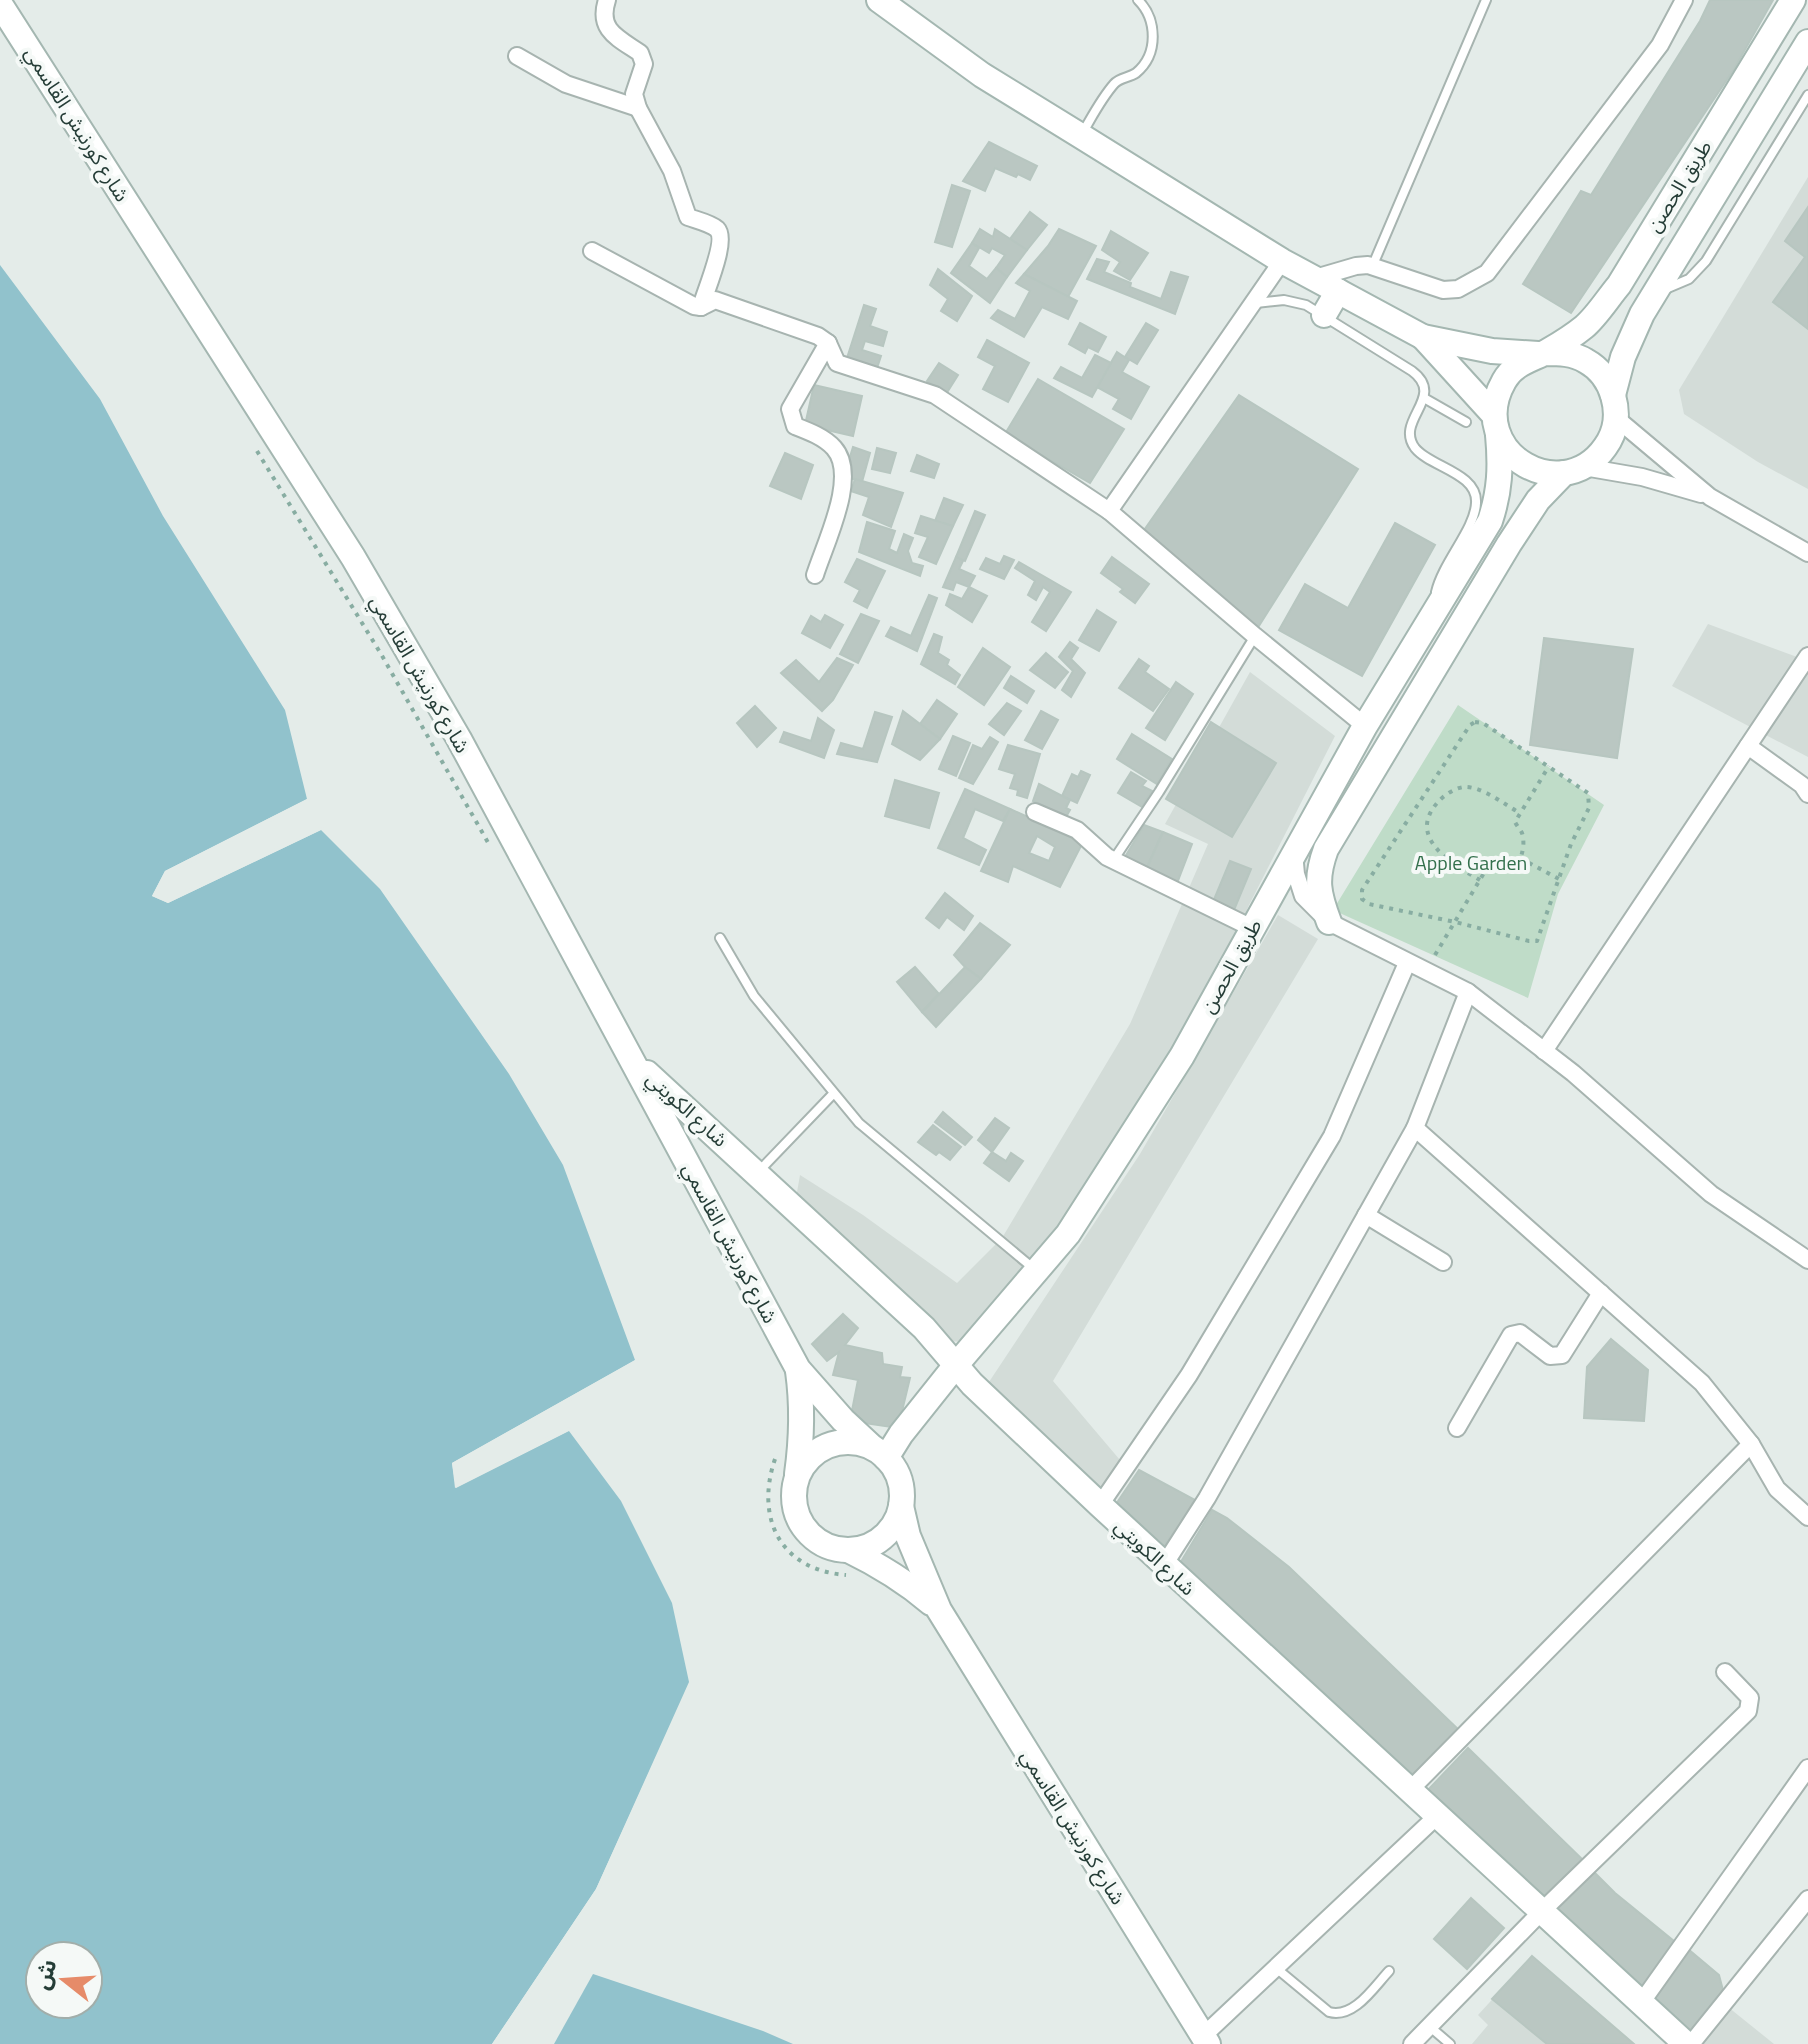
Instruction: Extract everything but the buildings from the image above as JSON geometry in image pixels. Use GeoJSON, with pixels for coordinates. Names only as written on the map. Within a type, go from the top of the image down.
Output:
{"type":"FeatureCollection","features":[{"type":"Feature","properties":{"kind":"street"},"geometry":{"type":"LineString","coordinates":[[607,0],[603,12],[605,25],[612,34],[640,53],[644,64],[634,94],[638,108],[672,171],[688,217],[716,228],[721,235],[701,307]]}},
{"type":"Feature","properties":{"kind":"street"},"geometry":{"type":"LineString","coordinates":[[879,0],[982,75],[1282,261],[1423,337],[1492,351],[1567,353],[1587,361],[1603,375],[1614,406],[1611,437],[1600,454],[1574,470],[1538,500],[1326,849],[1319,870],[1319,891],[1329,922]]}},
{"type":"Feature","properties":{"kind":"street"},"geometry":{"type":"LineString","coordinates":[[1315,278],[1356,266],[1372,267],[1443,290],[1458,289],[1487,273],[1660,45],[1684,0]]}},
{"type":"Feature","properties":{"kind":"street","name":"طريق الحصن"},"geometry":{"type":"LineString","coordinates":[[1542,354],[1585,326],[1619,285],[1793,0]]}},
{"type":"Feature","properties":{"kind":"street","name":"شارع كورنيش القاسمي"},"geometry":{"type":"LineString","coordinates":[[0,4],[353,557],[459,739],[798,1369],[843,1420],[879,1452]]}},
{"type":"Feature","properties":{"kind":"street","name":"طريق الحصن"},"geometry":{"type":"LineString","coordinates":[[1614,406],[1623,357],[1655,292],[1808,42]]}},
{"type":"Feature","properties":{"kind":"street"},"geometry":{"type":"LineString","coordinates":[[517,56],[566,84],[638,108]]}},
{"type":"Feature","properties":{"kind":"street"},"geometry":{"type":"LineString","coordinates":[[592,251],[701,307]]}},
{"type":"Feature","properties":{"kind":"street"},"geometry":{"type":"LineString","coordinates":[[1109,511],[1282,261]]}},
{"type":"Feature","properties":{"kind":"street"},"geometry":{"type":"LineString","coordinates":[[1324,315],[1338,291]]}},
{"type":"Feature","properties":{"kind":"street"},"geometry":{"type":"LineString","coordinates":[[701,307],[715,300],[818,336],[828,343],[837,363],[935,395],[1109,511],[1365,726]]}},
{"type":"Feature","properties":{"kind":"street"},"geometry":{"type":"LineString","coordinates":[[1423,337],[1496,425],[1509,453],[1525,466],[1544,473],[1574,470],[1642,477],[1710,497],[1808,553]]}},
{"type":"Feature","properties":{"kind":"street"},"geometry":{"type":"LineString","coordinates":[[815,575],[843,491],[843,461],[833,446],[795,426],[790,409],[828,343]]}},
{"type":"Feature","properties":{"kind":"street"},"geometry":{"type":"LineString","coordinates":[[1496,425],[1497,395],[1506,377],[1520,363],[1542,354]]}},
{"type":"Feature","properties":{"kind":"street"},"geometry":{"type":"LineString","coordinates":[[1614,406],[1710,497]]}},
{"type":"Feature","properties":{"kind":"street","name":"طريق الحصن"},"geometry":{"type":"LineString","coordinates":[[879,1452],[901,1434],[1068,1234],[1174,1068],[1365,726],[1490,521],[1502,472],[1496,425]]}},
{"type":"Feature","properties":{"kind":"street"},"geometry":{"type":"LineString","coordinates":[[1544,1051],[1808,656]]}},
{"type":"Feature","properties":{"kind":"street"},"geometry":{"type":"LineString","coordinates":[[1748,746],[1802,785],[1808,794]]}},
{"type":"Feature","properties":{"kind":"street"},"geometry":{"type":"LineString","coordinates":[[1035,812],[1077,830],[1113,860],[1252,928]]}},
{"type":"Feature","properties":{"kind":"street"},"geometry":{"type":"LineString","coordinates":[[1294,853],[1303,896],[1329,922],[1468,992],[1544,1051],[1711,1194],[1808,1260]]}},
{"type":"Feature","properties":{"kind":"street"},"geometry":{"type":"LineString","coordinates":[[1100,1505],[1189,1375],[1332,1136],[1407,963]]}},
{"type":"Feature","properties":{"kind":"street"},"geometry":{"type":"LineString","coordinates":[[1164,1565],[1207,1498],[1415,1128],[1468,992]]}},
{"type":"Feature","properties":{"kind":"street","name":"شارع الكويتي"},"geometry":{"type":"LineString","coordinates":[[633,1060],[924,1328],[972,1384],[1164,1565],[1688,2044]]}},
{"type":"Feature","properties":{"kind":"street"},"geometry":{"type":"LineString","coordinates":[[1415,1128],[1702,1383],[1751,1444],[1777,1489],[1808,1517]]}},
{"type":"Feature","properties":{"kind":"street"},"geometry":{"type":"LineString","coordinates":[[1366,1215],[1443,1262]]}},
{"type":"Feature","properties":{"kind":"street"},"geometry":{"type":"LineString","coordinates":[[1457,1428],[1511,1335],[1520,1333],[1550,1356],[1562,1355],[1601,1293]]}},
{"type":"Feature","properties":{"kind":"street","name":"شارع كورنيش القاسمي"},"geometry":{"type":"LineString","coordinates":[[795,1482],[802,1437],[803,1402],[798,1369]]}},
{"type":"Feature","properties":{"kind":"street"},"geometry":{"type":"LineString","coordinates":[[854,1442],[879,1452],[899,1480],[901,1506],[891,1529],[872,1545],[848,1550],[828,1547],[811,1536],[800,1521],[794,1502],[795,1482],[804,1464],[817,1451],[835,1443],[854,1442]]}},
{"type":"Feature","properties":{"kind":"street"},"geometry":{"type":"LineString","coordinates":[[1410,1790],[1751,1444]]}},
{"type":"Feature","properties":{"kind":"street","name":"شارع كورنيش القاسمي"},"geometry":{"type":"LineString","coordinates":[[901,1506],[908,1536],[939,1610],[1205,2040]]}},
{"type":"Feature","properties":{"kind":"street","name":"شارع كورنيش القاسمي"},"geometry":{"type":"LineString","coordinates":[[848,1550],[895,1575],[939,1610]]}},
{"type":"Feature","properties":{"kind":"street"},"geometry":{"type":"LineString","coordinates":[[1412,2044],[1543,1910],[1748,1711],[1748,1695],[1725,1672]]}},
{"type":"Feature","properties":{"kind":"street"},"geometry":{"type":"LineString","coordinates":[[1641,2003],[1808,1768]]}},
{"type":"Feature","properties":{"kind":"street"},"geometry":{"type":"LineString","coordinates":[[1205,2040],[1275,1967],[1437,1816]]}},
{"type":"Feature","properties":{"kind":"street"},"geometry":{"type":"LineString","coordinates":[[1688,2044],[1808,1899]]}},
{"type":"Feature","properties":{"kind":"lane"},"geometry":{"type":"LineString","coordinates":[[1081,136],[1103,96],[1118,80],[1135,74],[1146,60],[1154,34],[1149,11],[1138,0]]}},
{"type":"Feature","properties":{"kind":"lane"},"geometry":{"type":"LineString","coordinates":[[1372,267],[1486,0]]}},
{"type":"Feature","properties":{"kind":"lane"},"geometry":{"type":"LineString","coordinates":[[1655,292],[1678,286],[1706,261],[1808,95]]}},
{"type":"Feature","properties":{"kind":"lane"},"geometry":{"type":"LineString","coordinates":[[1251,305],[1284,300],[1306,305],[1418,375],[1423,382],[1424,398],[1410,427],[1412,444],[1464,480],[1476,496],[1472,516],[1438,582],[1435,612]]}},
{"type":"Feature","properties":{"kind":"lane"},"geometry":{"type":"LineString","coordinates":[[1424,398],[1466,422]]}},
{"type":"Feature","properties":{"kind":"lane"},"geometry":{"type":"LineString","coordinates":[[1113,860],[1159,792],[1255,636]]}},
{"type":"Feature","properties":{"kind":"lane"},"geometry":{"type":"LineString","coordinates":[[720,938],[754,996],[859,1123],[1036,1272]]}},
{"type":"Feature","properties":{"kind":"lane"},"geometry":{"type":"LineString","coordinates":[[757,1173],[833,1094]]}},
{"type":"Feature","properties":{"kind":"lane"},"geometry":{"type":"LineString","coordinates":[[1275,1967],[1329,2012],[1340,2014],[1351,2010],[1389,1971]]}},
{"type":"Feature","properties":{"kind":"lane"},"geometry":{"type":"LineString","coordinates":[[1429,2026],[1450,2044]]}},
{"type":"Feature","properties":{"kind":"path"},"geometry":{"type":"LineString","coordinates":[[250,440],[381,654],[490,848]]}},
{"type":"Feature","properties":{"kind":"path"},"geometry":{"type":"LineString","coordinates":[[1475,722],[1483,723],[1588,793],[1590,801],[1559,879],[1537,941],[1369,904],[1362,899],[1362,890],[1470,725],[1475,722]]}},
{"type":"Feature","properties":{"kind":"path"},"geometry":{"type":"LineString","coordinates":[[1425,971],[1484,873],[1500,872],[1515,866],[1520,858],[1524,841],[1515,822],[1549,766]]}},
{"type":"Feature","properties":{"kind":"path"},"geometry":{"type":"LineString","coordinates":[[1480,880],[1449,862],[1433,845],[1428,829],[1432,810],[1439,800],[1453,790],[1465,787],[1476,789],[1520,813]]}},
{"type":"Feature","properties":{"kind":"path"},"geometry":{"type":"LineString","coordinates":[[1520,858],[1559,879]]}},
{"type":"Feature","properties":{"kind":"path"},"geometry":{"type":"LineString","coordinates":[[779,1448],[769,1476],[766,1499],[770,1524],[786,1548],[809,1567],[833,1574],[858,1576]]}},
{"type":"Feature","properties":{"kind":"shaded area"},"geometry":{"type":"Polygon","coordinates":[[[1808,177],[1808,489],[1758,462],[1684,414],[1679,390],[1808,177]]]}},
{"type":"Feature","properties":{"kind":"shaded area"},"geometry":{"type":"Polygon","coordinates":[[[1708,624],[1808,661],[1808,757],[1672,686],[1708,624]]]}},
{"type":"Feature","properties":{"kind":"shaded area"},"geometry":{"type":"Polygon","coordinates":[[[1250,672],[1335,736],[1249,905],[1206,1006],[1079,1203],[965,1342],[946,1341],[796,1198],[800,1175],[863,1215],[957,1283],[1002,1238],[1130,1024],[1208,844],[1165,824],[1250,672]]]}},
{"type":"Feature","properties":{"kind":"shaded area"},"geometry":{"type":"Polygon","coordinates":[[[1278,915],[1318,939],[1053,1381],[1120,1460],[1096,1494],[983,1391],[1140,1154],[1278,915]]]}},
{"type":"Feature","properties":{"kind":"shaded area"},"geometry":{"type":"Polygon","coordinates":[[[1532,1956],[1634,2044],[1472,2044],[1488,2025],[1478,2015],[1532,1956]]]}},
{"type":"Feature","properties":{"kind":"shaded area"},"geometry":{"type":"Polygon","coordinates":[[[1728,2007],[1774,2044],[1697,2044],[1728,2007]]]}},
{"type":"Feature","properties":{"kind":"green space","name":"Apple Garden"},"geometry":{"type":"Polygon","coordinates":[[[1458,705],[1604,805],[1558,894],[1528,998],[1333,910],[1458,705]]]}},
{"type":"Feature","properties":{"kind":"water"},"geometry":{"type":"Polygon","coordinates":[[[0,265],[100,399],[163,516],[285,710],[307,799],[165,871],[152,896],[168,903],[321,830],[380,889],[509,1074],[563,1165],[635,1360],[452,1463],[456,1488],[569,1431],[621,1501],[672,1603],[689,1682],[596,1889],[492,2044],[0,2044],[0,265]]]}},
{"type":"Feature","properties":{"kind":"water"},"geometry":{"type":"Polygon","coordinates":[[[593,1974],[763,2031],[793,2044],[554,2044],[593,1974]]]}},
{"type":"Feature","properties":{"kind":"pier"},"geometry":{"type":"Polygon","coordinates":[[[311,797],[309,802],[168,874],[157,894],[168,898],[320,827],[325,828],[168,903],[152,896],[165,871],[311,797]]]}},
{"type":"Feature","properties":{"kind":"pier"},"geometry":{"type":"Polygon","coordinates":[[[639,1358],[637,1363],[457,1465],[459,1482],[567,1427],[572,1429],[455,1488],[452,1463],[639,1358]]]}},
{"type":"Feature","properties":{"kind":"pier"},"geometry":{"type":"Polygon","coordinates":[[[692,1678],[599,1891],[497,2044],[492,2044],[596,1889],[692,1678]]]}}]}
